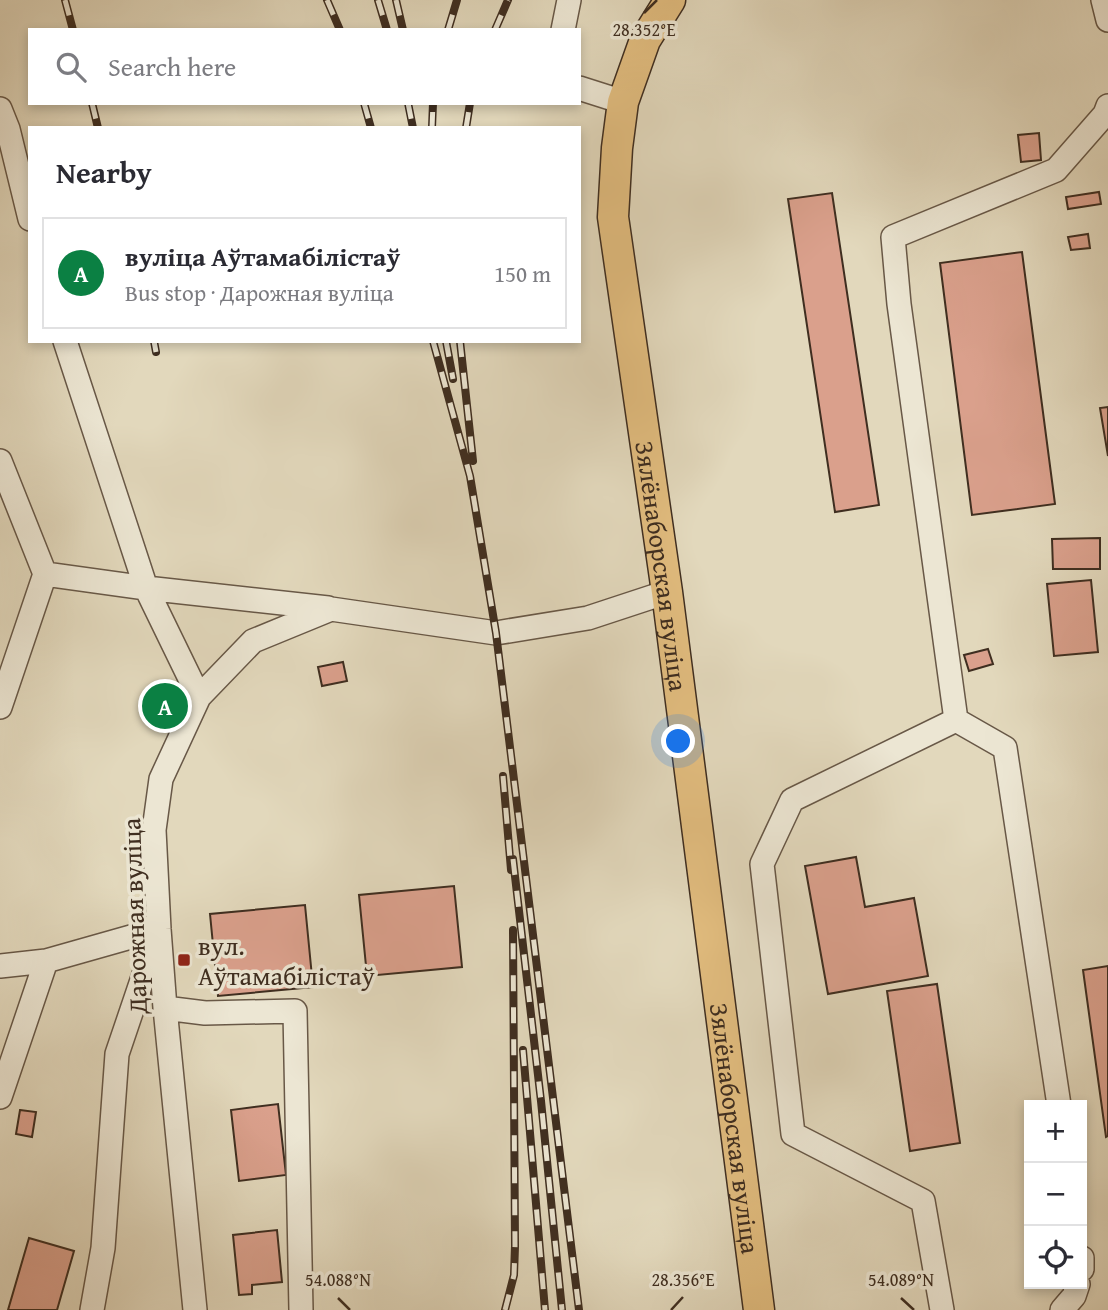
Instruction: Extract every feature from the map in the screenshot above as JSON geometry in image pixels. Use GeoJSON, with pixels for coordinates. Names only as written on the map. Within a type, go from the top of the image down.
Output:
{"type":"FeatureCollection","features":[{"type":"Feature","properties":{"kind":"main road","name":"Зялёнаборская вуліца"},"geometry":{"type":"LineString","coordinates":[[670,0],[645,40],[623,102],[613,217],[667,592],[759,1310]]}},
{"type":"Feature","properties":{"kind":"street"},"geometry":{"type":"LineString","coordinates":[[563,28],[569,0]]}},
{"type":"Feature","properties":{"kind":"street"},"geometry":{"type":"LineString","coordinates":[[1103,0],[1108,20]]}},
{"type":"Feature","properties":{"kind":"street"},"geometry":{"type":"LineString","coordinates":[[581,89],[623,102]]}},
{"type":"Feature","properties":{"kind":"street"},"geometry":{"type":"LineString","coordinates":[[956,720],[899,304],[893,237],[1056,170],[1105,114],[1108,106]]}},
{"type":"Feature","properties":{"kind":"street"},"geometry":{"type":"LineString","coordinates":[[0,109],[8,129],[28,211]]}},
{"type":"Feature","properties":{"kind":"street"},"geometry":{"type":"LineString","coordinates":[[66,343],[146,588],[199,696]]}},
{"type":"Feature","properties":{"kind":"street"},"geometry":{"type":"LineString","coordinates":[[0,461],[44,574],[0,708]]}},
{"type":"Feature","properties":{"kind":"street"},"geometry":{"type":"LineString","coordinates":[[44,574],[331,608],[496,633],[588,618],[667,592]]}},
{"type":"Feature","properties":{"kind":"street","name":"Дарожная вуліца"},"geometry":{"type":"LineString","coordinates":[[195,1310],[159,929],[153,830],[161,779],[199,696],[253,641],[331,608]]}},
{"type":"Feature","properties":{"kind":"street"},"geometry":{"type":"LineString","coordinates":[[956,720],[1005,748],[1058,1100]]}},
{"type":"Feature","properties":{"kind":"street"},"geometry":{"type":"LineString","coordinates":[[942,1310],[923,1201],[793,1134],[762,864],[792,800],[956,720]]}},
{"type":"Feature","properties":{"kind":"street"},"geometry":{"type":"LineString","coordinates":[[0,966],[46,961],[159,929]]}},
{"type":"Feature","properties":{"kind":"street"},"geometry":{"type":"LineString","coordinates":[[92,1310],[103,1248],[117,1054],[159,929]]}},
{"type":"Feature","properties":{"kind":"street"},"geometry":{"type":"LineString","coordinates":[[0,1097],[46,961]]}},
{"type":"Feature","properties":{"kind":"street"},"geometry":{"type":"LineString","coordinates":[[165,1008],[205,1013],[295,1011],[301,1310]]}},
{"type":"Feature","properties":{"kind":"street"},"geometry":{"type":"LineString","coordinates":[[1062,1310],[1076,1289]]}},
{"type":"Feature","properties":{"kind":"building"},"geometry":{"type":"Polygon","coordinates":[[[1039,133],[1041,160],[1021,162],[1018,135],[1039,133]]]}},
{"type":"Feature","properties":{"kind":"building"},"geometry":{"type":"Polygon","coordinates":[[[1099,192],[1101,204],[1068,209],[1066,197],[1099,192]]]}},
{"type":"Feature","properties":{"kind":"building"},"geometry":{"type":"Polygon","coordinates":[[[832,193],[879,505],[835,512],[788,199],[832,193]]]}},
{"type":"Feature","properties":{"kind":"building"},"geometry":{"type":"Polygon","coordinates":[[[1088,234],[1090,248],[1071,250],[1068,237],[1088,234]]]}},
{"type":"Feature","properties":{"kind":"building"},"geometry":{"type":"Polygon","coordinates":[[[1022,252],[1055,504],[972,515],[940,263],[1022,252]]]}},
{"type":"Feature","properties":{"kind":"building"},"geometry":{"type":"Polygon","coordinates":[[[1108,407],[1108,456],[1100,408],[1108,407]]]}},
{"type":"Feature","properties":{"kind":"building"},"geometry":{"type":"Polygon","coordinates":[[[1100,538],[1100,569],[1053,569],[1052,539],[1100,538]]]}},
{"type":"Feature","properties":{"kind":"building"},"geometry":{"type":"Polygon","coordinates":[[[1091,580],[1098,652],[1054,656],[1047,584],[1091,580]]]}},
{"type":"Feature","properties":{"kind":"building"},"geometry":{"type":"Polygon","coordinates":[[[988,649],[993,664],[969,671],[964,655],[988,649]]]}},
{"type":"Feature","properties":{"kind":"building"},"geometry":{"type":"Polygon","coordinates":[[[343,662],[347,681],[322,686],[318,667],[343,662]]]}},
{"type":"Feature","properties":{"kind":"building"},"geometry":{"type":"Polygon","coordinates":[[[856,857],[865,907],[914,898],[928,976],[828,994],[805,866],[856,857]]]}},
{"type":"Feature","properties":{"kind":"building"},"geometry":{"type":"Polygon","coordinates":[[[454,886],[462,967],[367,976],[359,895],[454,886]]]}},
{"type":"Feature","properties":{"kind":"building"},"geometry":{"type":"Polygon","coordinates":[[[305,905],[313,987],[218,996],[210,914],[305,905]]]}},
{"type":"Feature","properties":{"kind":"building"},"geometry":{"type":"Polygon","coordinates":[[[1108,966],[1108,1136],[1106,1137],[1083,970],[1108,966]]]}},
{"type":"Feature","properties":{"kind":"building"},"geometry":{"type":"Polygon","coordinates":[[[937,984],[960,1143],[910,1151],[887,991],[937,984]]]}},
{"type":"Feature","properties":{"kind":"building"},"geometry":{"type":"Polygon","coordinates":[[[278,1104],[286,1175],[239,1181],[231,1110],[278,1104]]]}},
{"type":"Feature","properties":{"kind":"building"},"geometry":{"type":"Polygon","coordinates":[[[20,1110],[36,1112],[32,1137],[16,1134],[20,1110]]]}},
{"type":"Feature","properties":{"kind":"building"},"geometry":{"type":"Polygon","coordinates":[[[277,1230],[282,1282],[252,1285],[252,1294],[239,1295],[233,1235],[277,1230]]]}},
{"type":"Feature","properties":{"kind":"building"},"geometry":{"type":"Polygon","coordinates":[[[29,1238],[74,1251],[57,1310],[8,1310],[29,1238]]]}},
{"type":"Feature","properties":{"kind":"railway"},"geometry":{"type":"LineString","coordinates":[[65,0],[72,28]]}},
{"type":"Feature","properties":{"kind":"railway"},"geometry":{"type":"LineString","coordinates":[[327,0],[339,28]]}},
{"type":"Feature","properties":{"kind":"railway"},"geometry":{"type":"LineString","coordinates":[[378,0],[386,28]]}},
{"type":"Feature","properties":{"kind":"railway"},"geometry":{"type":"LineString","coordinates":[[396,0],[403,28]]}},
{"type":"Feature","properties":{"kind":"railway"},"geometry":{"type":"LineString","coordinates":[[449,28],[457,0]]}},
{"type":"Feature","properties":{"kind":"railway"},"geometry":{"type":"LineString","coordinates":[[496,28],[508,0]]}},
{"type":"Feature","properties":{"kind":"railway"},"geometry":{"type":"LineString","coordinates":[[92,105],[98,126]]}},
{"type":"Feature","properties":{"kind":"railway"},"geometry":{"type":"LineString","coordinates":[[365,105],[370,126]]}},
{"type":"Feature","properties":{"kind":"railway"},"geometry":{"type":"LineString","coordinates":[[408,105],[413,126]]}},
{"type":"Feature","properties":{"kind":"railway"},"geometry":{"type":"LineString","coordinates":[[432,126],[433,105]]}},
{"type":"Feature","properties":{"kind":"railway"},"geometry":{"type":"LineString","coordinates":[[466,126],[470,105]]}},
{"type":"Feature","properties":{"kind":"railway"},"geometry":{"type":"LineString","coordinates":[[154,343],[156,352]]}},
{"type":"Feature","properties":{"kind":"railway"},"geometry":{"type":"LineString","coordinates":[[434,343],[470,476],[496,633],[579,1310]]}},
{"type":"Feature","properties":{"kind":"railway"},"geometry":{"type":"LineString","coordinates":[[446,343],[453,379]]}},
{"type":"Feature","properties":{"kind":"railway"},"geometry":{"type":"LineString","coordinates":[[460,343],[473,461]]}},
{"type":"Feature","properties":{"kind":"railway"},"geometry":{"type":"LineString","coordinates":[[503,776],[511,870]]}},
{"type":"Feature","properties":{"kind":"railway"},"geometry":{"type":"LineString","coordinates":[[513,859],[562,1310]]}},
{"type":"Feature","properties":{"kind":"railway"},"geometry":{"type":"LineString","coordinates":[[505,1310],[514,1275],[515,1246],[513,930]]}},
{"type":"Feature","properties":{"kind":"railway"},"geometry":{"type":"LineString","coordinates":[[523,1050],[545,1310]]}},
{"type":"Feature","properties":{"kind":"place","name":"вуліца Аўтамабілістаў"},"geometry":{"type":"Point","coordinates":[165,706]}},
{"type":"Feature","properties":{"kind":"place","name":"вул. Аўтамабілістаў"},"geometry":{"type":"Point","coordinates":[184,960]}}]}
